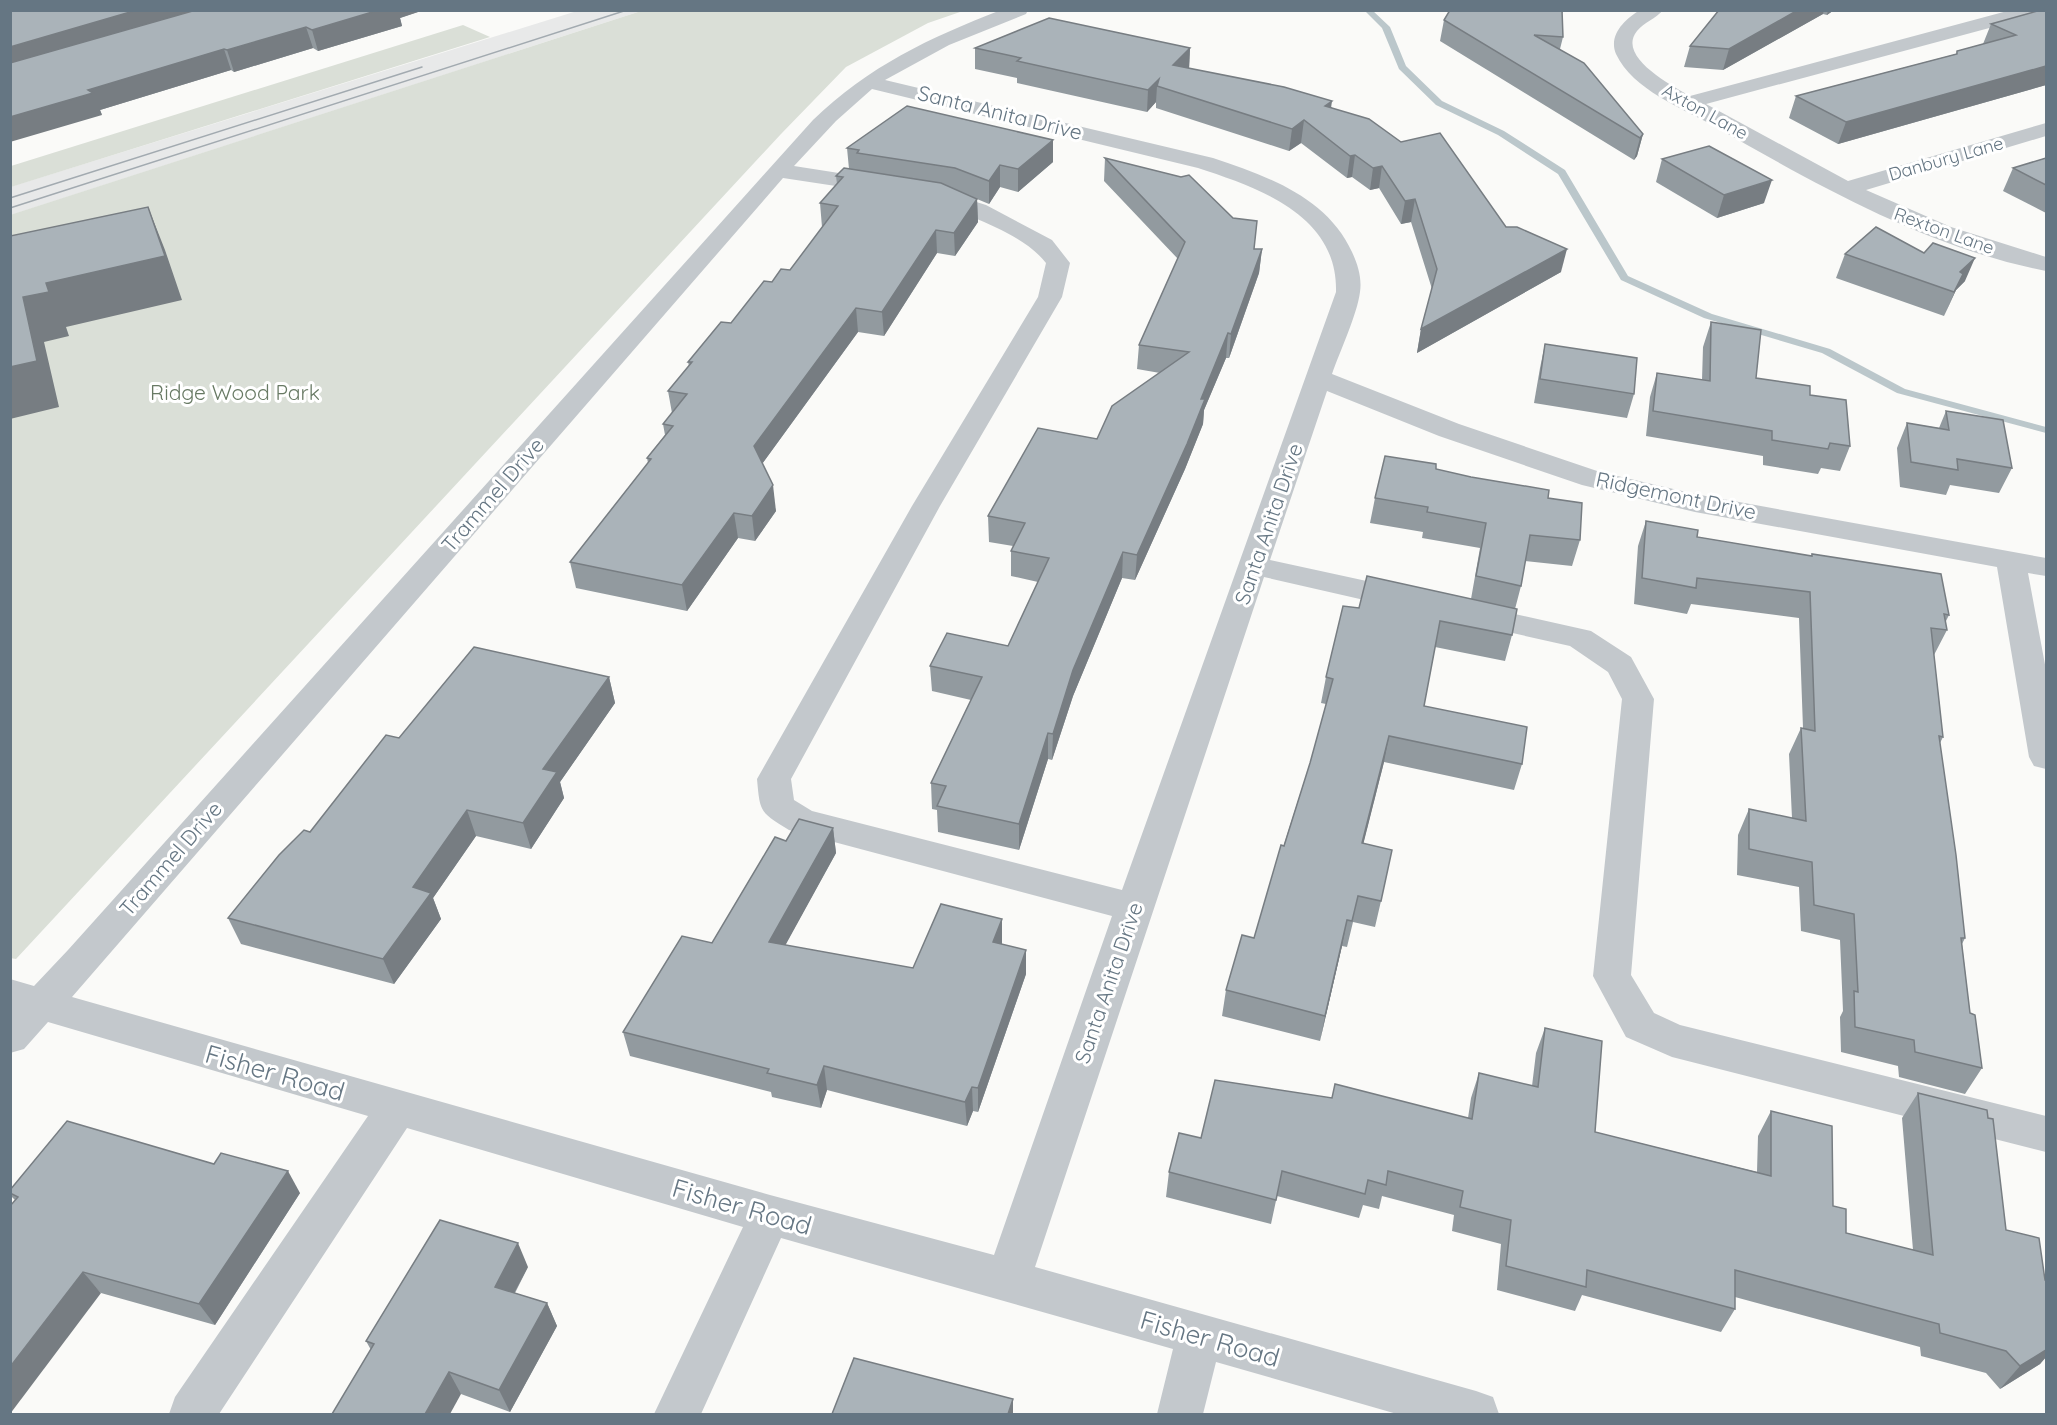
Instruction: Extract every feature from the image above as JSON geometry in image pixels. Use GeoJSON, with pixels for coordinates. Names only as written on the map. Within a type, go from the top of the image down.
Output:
{"type":"FeatureCollection","features":[{"type":"Feature","properties":{"kind":"street","name":"Trammel Drive"},"geometry":{"type":"LineString","coordinates":[[10,1036],[25,1000],[843,102],[869,82],[911,57],[1019,10]]}},
{"type":"Feature","properties":{"kind":"street","name":"Axton Lane"},"geometry":{"type":"LineString","coordinates":[[1654,10],[1629,28],[1622,40],[1624,51],[1634,69],[1653,83],[1845,189]]}},
{"type":"Feature","properties":{"kind":"street"},"geometry":{"type":"LineString","coordinates":[[1687,102],[2034,10]]}},
{"type":"Feature","properties":{"kind":"street","name":"Santa Anita Drive"},"geometry":{"type":"LineString","coordinates":[[869,82],[1205,163],[1248,176],[1284,195],[1315,216],[1334,237],[1347,266],[1348,292],[1255,566],[1134,907],[1008,1280]]}},
{"type":"Feature","properties":{"kind":"street","name":"Danbury Lane"},"geometry":{"type":"LineString","coordinates":[[1845,189],[2046,129]]}},
{"type":"Feature","properties":{"kind":"street"},"geometry":{"type":"LineString","coordinates":[[779,171],[946,198],[978,210],[1044,245],[1058,262],[1050,297],[926,506],[774,779],[777,806],[801,821],[1134,907]]}},
{"type":"Feature","properties":{"kind":"street","name":"Rexton Lane"},"geometry":{"type":"LineString","coordinates":[[1845,189],[1916,223],[1964,242],[2046,264]]}},
{"type":"Feature","properties":{"kind":"street","name":"Ridgemont Drive"},"geometry":{"type":"LineString","coordinates":[[1319,378],[1449,430],[1592,479],[1695,503],[2046,567]]}},
{"type":"Feature","properties":{"kind":"street"},"geometry":{"type":"LineString","coordinates":[[2012,561],[2046,757]]}},
{"type":"Feature","properties":{"kind":"street"},"geometry":{"type":"LineString","coordinates":[[1255,566],[1580,638],[1620,665],[1638,699],[1612,976],[1640,1025],[1672,1040],[2046,1134]]}},
{"type":"Feature","properties":{"kind":"street","name":"Fisher Road"},"geometry":{"type":"LineString","coordinates":[[25,1000],[770,1215],[1008,1280],[1476,1414]]}},
{"type":"Feature","properties":{"kind":"street"},"geometry":{"type":"LineString","coordinates":[[192,1414],[397,1108]]}},
{"type":"Feature","properties":{"kind":"street"},"geometry":{"type":"LineString","coordinates":[[677,1414],[770,1215]]}},
{"type":"Feature","properties":{"kind":"street"},"geometry":{"type":"LineString","coordinates":[[1180,1414],[1199,1336]]}},
{"type":"Feature","properties":{"kind":"shaded area"},"geometry":{"type":"Polygon","coordinates":[[[577,11],[641,11],[11,215],[10,187],[577,11]]]}},
{"type":"Feature","properties":{"kind":"green space","name":"Ridge Wood Park"},"geometry":{"type":"Polygon","coordinates":[[[641,11],[963,11],[928,23],[846,67],[781,134],[16,959],[10,958],[10,215],[641,11]]]}},
{"type":"Feature","properties":{"kind":"green space"},"geometry":{"type":"Polygon","coordinates":[[[463,25],[490,37],[11,187],[11,166],[463,25]]]}},
{"type":"Feature","properties":{"kind":"building"},"geometry":{"type":"Polygon","coordinates":[[[10,10],[137,10],[10,47],[10,10]]]}},
{"type":"Feature","properties":{"kind":"building"},"geometry":{"type":"Polygon","coordinates":[[[196,10],[379,10],[312,30],[306,27],[224,49],[88,90],[93,93],[10,117],[10,63],[196,10]]]}},
{"type":"Feature","properties":{"kind":"building"},"geometry":{"type":"Polygon","coordinates":[[[1450,10],[1562,10],[1563,37],[1534,35],[1584,63],[1643,134],[1640,138],[1444,20],[1450,10]]]}},
{"type":"Feature","properties":{"kind":"building"},"geometry":{"type":"Polygon","coordinates":[[[1719,10],[1798,10],[1729,49],[1690,46],[1719,10]]]}},
{"type":"Feature","properties":{"kind":"building"},"geometry":{"type":"Polygon","coordinates":[[[2046,10],[2046,66],[1846,122],[1796,96],[1957,54],[1957,51],[2016,35],[1991,24],[2046,10]]]}},
{"type":"Feature","properties":{"kind":"building"},"geometry":{"type":"Polygon","coordinates":[[[1049,18],[1190,48],[1173,65],[1284,87],[1332,101],[1325,106],[1369,119],[1401,142],[1440,133],[1506,227],[1517,227],[1567,249],[1421,329],[1437,269],[1415,199],[1405,201],[1382,166],[1373,168],[1355,155],[1350,156],[1304,120],[1292,129],[1157,86],[1159,79],[1148,90],[1017,61],[1021,58],[975,48],[1049,18]]]}},
{"type":"Feature","properties":{"kind":"building"},"geometry":{"type":"Polygon","coordinates":[[[907,106],[1053,140],[1018,169],[1000,165],[989,181],[955,168],[857,153],[859,150],[847,148],[907,106]]]}},
{"type":"Feature","properties":{"kind":"building"},"geometry":{"type":"Polygon","coordinates":[[[1709,146],[1772,180],[1724,195],[1662,159],[1709,146]]]}},
{"type":"Feature","properties":{"kind":"building"},"geometry":{"type":"Polygon","coordinates":[[[1105,158],[1181,177],[1189,175],[1233,218],[1257,221],[1254,249],[1262,249],[1231,334],[1228,333],[1201,399],[1205,399],[1187,444],[1137,555],[1123,552],[1073,670],[1053,734],[1048,733],[1019,824],[937,806],[946,786],[931,783],[982,677],[930,666],[947,633],[1008,646],[1049,558],[1011,551],[1025,523],[988,516],[1038,428],[1097,439],[1112,406],[1189,352],[1139,345],[1185,242],[1105,158]]]}},
{"type":"Feature","properties":{"kind":"building"},"geometry":{"type":"Polygon","coordinates":[[[2046,158],[2046,185],[2013,168],[2046,158]]]}},
{"type":"Feature","properties":{"kind":"building"},"geometry":{"type":"Polygon","coordinates":[[[844,168],[941,183],[977,199],[954,233],[936,230],[882,312],[856,308],[754,446],[773,485],[752,516],[734,513],[682,585],[570,562],[651,459],[647,458],[673,426],[663,424],[687,394],[668,391],[692,362],[688,362],[721,322],[731,323],[764,281],[772,282],[781,269],[790,270],[838,206],[820,203],[843,177],[836,176],[844,168]]]}},
{"type":"Feature","properties":{"kind":"building"},"geometry":{"type":"Polygon","coordinates":[[[148,207],[165,256],[46,283],[49,292],[23,297],[37,361],[10,367],[10,236],[148,207]]]}},
{"type":"Feature","properties":{"kind":"building"},"geometry":{"type":"Polygon","coordinates":[[[1876,227],[1924,253],[1933,243],[1975,258],[1960,272],[1963,274],[1954,292],[1845,254],[1876,227]]]}},
{"type":"Feature","properties":{"kind":"building"},"geometry":{"type":"Polygon","coordinates":[[[1711,322],[1761,330],[1756,378],[1810,386],[1810,395],[1846,400],[1850,446],[1830,443],[1828,449],[1772,440],[1772,431],[1653,411],[1657,373],[1710,381],[1711,322]]]}},
{"type":"Feature","properties":{"kind":"building"},"geometry":{"type":"Polygon","coordinates":[[[1545,344],[1637,358],[1634,394],[1540,379],[1545,344]]]}},
{"type":"Feature","properties":{"kind":"building"},"geometry":{"type":"Polygon","coordinates":[[[1946,411],[2003,420],[2012,468],[1957,459],[1958,470],[1911,462],[1907,423],[1949,430],[1946,411]]]}},
{"type":"Feature","properties":{"kind":"building"},"geometry":{"type":"Polygon","coordinates":[[[1385,456],[1436,464],[1436,469],[1471,477],[1549,490],[1548,498],[1582,503],[1580,540],[1530,535],[1521,586],[1476,576],[1486,523],[1427,512],[1428,507],[1375,498],[1385,456]]]}},
{"type":"Feature","properties":{"kind":"building"},"geometry":{"type":"Polygon","coordinates":[[[1646,521],[1698,530],[1697,537],[1941,574],[1949,615],[1944,614],[1947,630],[1931,628],[1943,737],[1939,736],[1956,855],[1965,938],[1961,938],[1970,1013],[1975,1015],[1982,1068],[1915,1052],[1914,1040],[1855,1027],[1854,991],[1858,992],[1854,914],[1814,905],[1812,862],[1749,849],[1749,809],[1806,821],[1801,728],[1815,731],[1810,592],[1697,578],[1696,588],[1642,578],[1646,521]]]}},
{"type":"Feature","properties":{"kind":"building"},"geometry":{"type":"Polygon","coordinates":[[[1367,576],[1517,609],[1512,635],[1440,621],[1424,706],[1527,727],[1522,764],[1389,736],[1362,843],[1392,850],[1381,901],[1358,896],[1352,921],[1347,920],[1325,1016],[1226,990],[1242,935],[1254,938],[1281,845],[1284,846],[1310,763],[1333,679],[1326,677],[1343,606],[1359,608],[1367,576]]]}},
{"type":"Feature","properties":{"kind":"building"},"geometry":{"type":"Polygon","coordinates":[[[474,647],[609,677],[543,769],[557,772],[523,823],[467,810],[413,887],[431,893],[383,959],[228,918],[279,855],[304,830],[310,832],[386,735],[399,738],[474,647]]]}},
{"type":"Feature","properties":{"kind":"building"},"geometry":{"type":"Polygon","coordinates":[[[799,819],[833,828],[769,942],[913,968],[941,904],[1002,919],[993,942],[1026,950],[978,1088],[972,1087],[965,1102],[824,1066],[817,1085],[767,1073],[769,1069],[623,1032],[682,936],[712,943],[775,837],[786,841],[799,819]]]}},
{"type":"Feature","properties":{"kind":"building"},"geometry":{"type":"Polygon","coordinates":[[[1545,1028],[1602,1041],[1595,1132],[1771,1176],[1771,1111],[1832,1126],[1833,1206],[1846,1209],[1846,1233],[1933,1255],[1918,1093],[1987,1110],[1988,1118],[1993,1119],[2006,1230],[2039,1238],[2046,1280],[2046,1350],[2020,1366],[2006,1351],[1940,1333],[1939,1324],[1735,1270],[1735,1309],[1587,1270],[1586,1287],[1506,1266],[1511,1220],[1460,1207],[1463,1191],[1388,1171],[1386,1185],[1368,1180],[1365,1194],[1282,1171],[1276,1200],[1169,1172],[1179,1133],[1201,1138],[1215,1080],[1332,1098],[1335,1084],[1472,1119],[1479,1073],[1538,1087],[1545,1028]]]}},
{"type":"Feature","properties":{"kind":"building"},"geometry":{"type":"Polygon","coordinates":[[[67,1121],[214,1164],[221,1153],[288,1171],[199,1304],[83,1272],[10,1367],[10,1206],[18,1197],[10,1193],[10,1190],[67,1121]]]}},
{"type":"Feature","properties":{"kind":"building"},"geometry":{"type":"Polygon","coordinates":[[[440,1220],[518,1243],[495,1287],[547,1303],[499,1390],[449,1372],[425,1414],[332,1414],[374,1344],[366,1341],[440,1220]]]}},
{"type":"Feature","properties":{"kind":"building"},"geometry":{"type":"Polygon","coordinates":[[[854,1358],[1013,1399],[1008,1414],[832,1414],[854,1358]]]}},
{"type":"Feature","properties":{"kind":"waterway"},"geometry":{"type":"LineString","coordinates":[[1367,10],[1386,27],[1402,67],[1439,103],[1501,133],[1562,172],[1624,278],[1708,316],[1826,351],[1901,391],[2046,430]]}},
{"type":"Feature","properties":{"kind":"tram line"},"geometry":{"type":"LineString","coordinates":[[10,208],[627,10]]}},
{"type":"Feature","properties":{"kind":"tram line"},"geometry":{"type":"LineString","coordinates":[[10,198],[422,67]]}}]}
